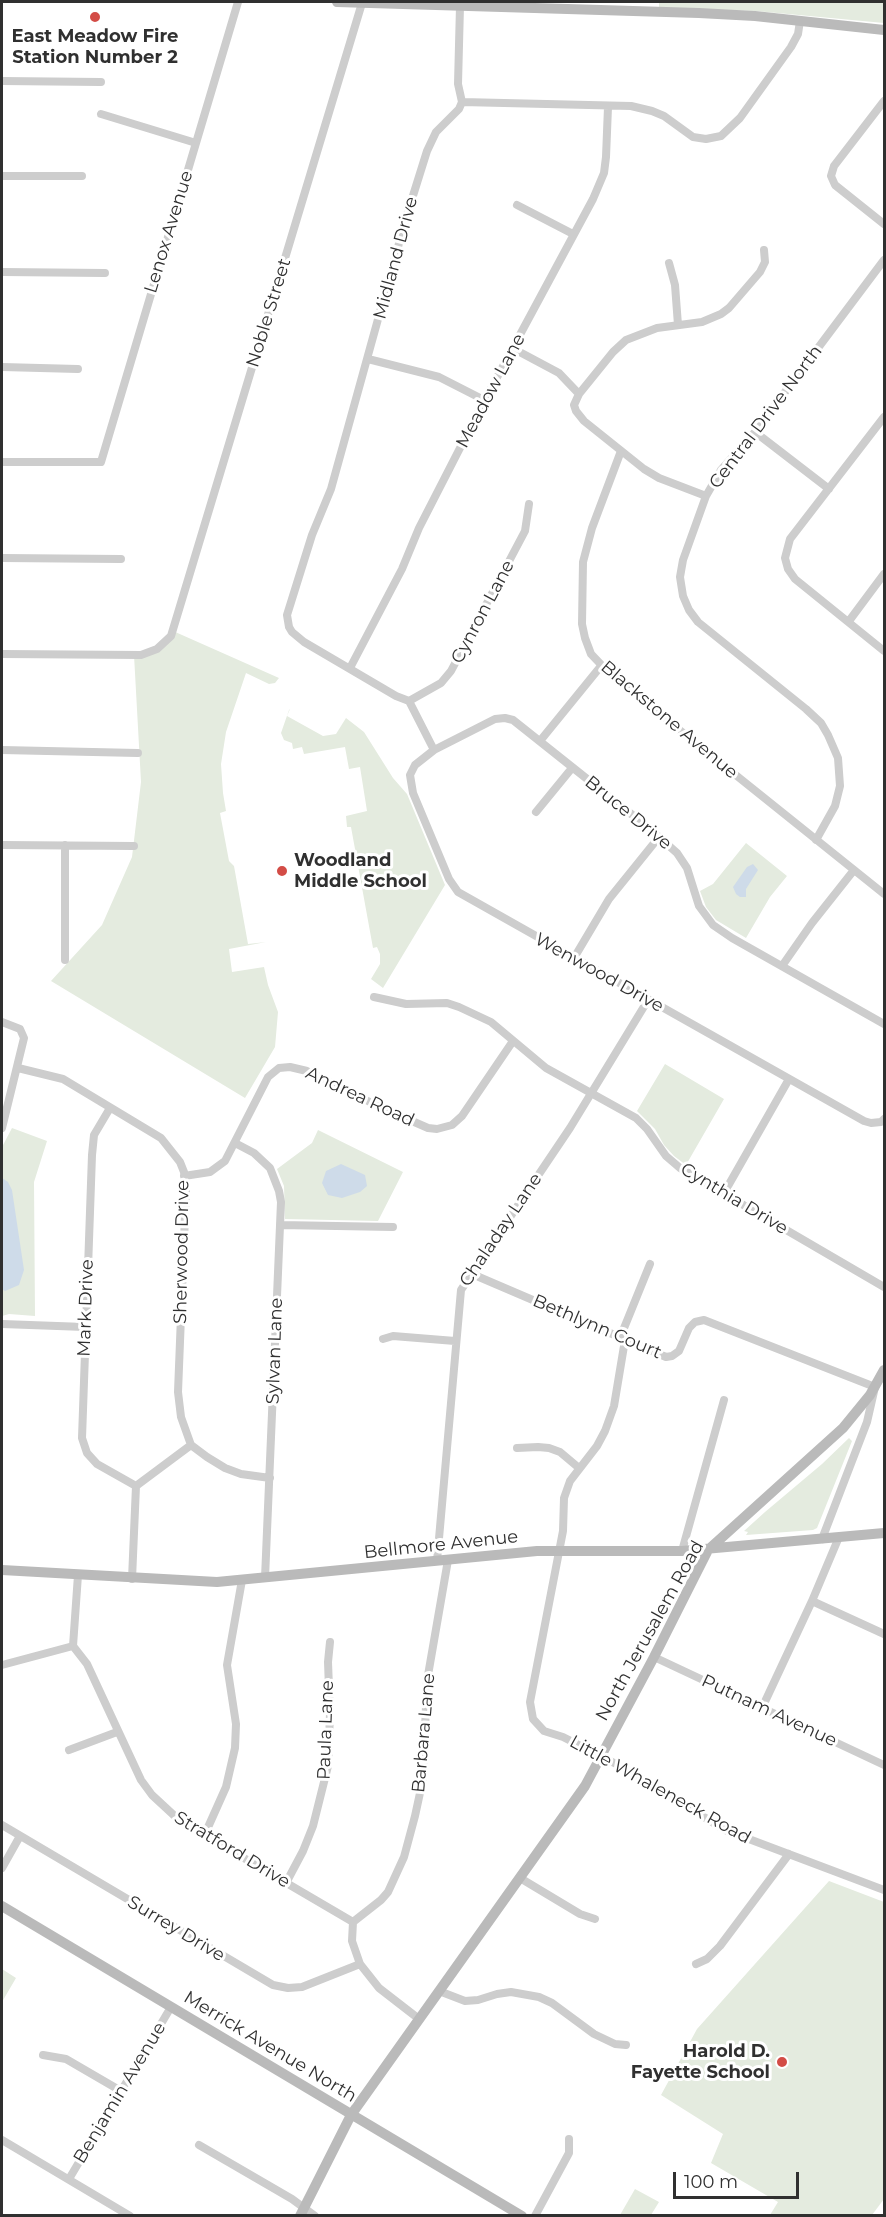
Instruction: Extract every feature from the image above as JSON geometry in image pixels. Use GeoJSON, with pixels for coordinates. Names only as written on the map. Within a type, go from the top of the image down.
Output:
{"type":"FeatureCollection","features":[{"type":"Feature","properties":{"kind":"main road"},"geometry":{"type":"LineString","coordinates":[[337,2],[699,13],[885,30]]}},
{"type":"Feature","properties":{"kind":"main road","name":"North Jerusalem Road"},"geometry":{"type":"LineString","coordinates":[[301,2212],[351,2115],[585,1786],[708,1550],[830,1442],[855,1414],[885,1370]]}},
{"type":"Feature","properties":{"kind":"main road","name":"Bellmore Avenue"},"geometry":{"type":"LineString","coordinates":[[2,1570],[193,1582],[242,1580],[537,1551],[708,1550],[885,1533]]}},
{"type":"Feature","properties":{"kind":"main road","name":"Merrick Avenue North"},"geometry":{"type":"LineString","coordinates":[[2,1906],[522,2216]]}},
{"type":"Feature","properties":{"kind":"street","name":"Lenox Avenue"},"geometry":{"type":"LineString","coordinates":[[2,462],[101,462],[238,2]]}},
{"type":"Feature","properties":{"kind":"street","name":"Noble Street"},"geometry":{"type":"LineString","coordinates":[[2,654],[147,654],[168,640],[176,623],[362,3]]}},
{"type":"Feature","properties":{"kind":"street"},"geometry":{"type":"LineString","coordinates":[[460,6],[458,84],[462,102],[631,106],[664,116],[684,133],[706,139],[721,136],[734,126],[791,47],[798,34],[800,21]]}},
{"type":"Feature","properties":{"kind":"street"},"geometry":{"type":"LineString","coordinates":[[2,81],[101,82]]}},
{"type":"Feature","properties":{"kind":"street"},"geometry":{"type":"LineString","coordinates":[[885,100],[834,166],[831,176],[835,185],[885,224]]}},
{"type":"Feature","properties":{"kind":"street","name":"Midland Drive"},"geometry":{"type":"LineString","coordinates":[[409,701],[396,696],[304,642],[292,632],[287,615],[312,535],[331,489],[406,218],[427,151],[436,132],[459,110],[462,102]]}},
{"type":"Feature","properties":{"kind":"street","name":"Meadow Lane"},"geometry":{"type":"LineString","coordinates":[[350,668],[402,569],[419,528],[604,173],[608,107]]}},
{"type":"Feature","properties":{"kind":"street"},"geometry":{"type":"LineString","coordinates":[[100,114],[196,143]]}},
{"type":"Feature","properties":{"kind":"street"},"geometry":{"type":"LineString","coordinates":[[2,176],[82,176]]}},
{"type":"Feature","properties":{"kind":"street"},"geometry":{"type":"LineString","coordinates":[[517,206],[573,234]]}},
{"type":"Feature","properties":{"kind":"street"},"geometry":{"type":"LineString","coordinates":[[706,496],[659,478],[584,421],[574,405],[579,394],[612,352],[626,340],[644,332],[711,319],[729,308],[760,272],[765,262],[764,250]]}},
{"type":"Feature","properties":{"kind":"street","name":"Central Drive North"},"geometry":{"type":"LineString","coordinates":[[816,840],[836,806],[840,786],[838,758],[828,735],[821,723],[806,709],[698,622],[683,596],[680,577],[683,560],[706,496],[721,470],[755,432],[885,260]]}},
{"type":"Feature","properties":{"kind":"street"},"geometry":{"type":"LineString","coordinates":[[669,263],[675,285],[678,325]]}},
{"type":"Feature","properties":{"kind":"street"},"geometry":{"type":"LineString","coordinates":[[2,272],[105,273]]}},
{"type":"Feature","properties":{"kind":"street"},"geometry":{"type":"LineString","coordinates":[[514,349],[559,374],[579,394]]}},
{"type":"Feature","properties":{"kind":"street"},"geometry":{"type":"LineString","coordinates":[[368,359],[439,377],[486,401]]}},
{"type":"Feature","properties":{"kind":"street"},"geometry":{"type":"LineString","coordinates":[[2,367],[78,369]]}},
{"type":"Feature","properties":{"kind":"street"},"geometry":{"type":"LineString","coordinates":[[885,417],[790,539],[785,558],[788,569],[795,579],[885,651]]}},
{"type":"Feature","properties":{"kind":"street"},"geometry":{"type":"LineString","coordinates":[[755,432],[829,489]]}},
{"type":"Feature","properties":{"kind":"street","name":"Blackstone Avenue"},"geometry":{"type":"LineString","coordinates":[[621,451],[592,528],[583,562],[583,631],[591,654],[601,666],[885,894]]}},
{"type":"Feature","properties":{"kind":"street","name":"Cynron Lane"},"geometry":{"type":"LineString","coordinates":[[409,701],[441,683],[452,671],[525,531],[529,504]]}},
{"type":"Feature","properties":{"kind":"street"},"geometry":{"type":"LineString","coordinates":[[2,558],[121,559]]}},
{"type":"Feature","properties":{"kind":"street"},"geometry":{"type":"LineString","coordinates":[[849,621],[885,574]]}},
{"type":"Feature","properties":{"kind":"street"},"geometry":{"type":"LineString","coordinates":[[540,741],[601,666]]}},
{"type":"Feature","properties":{"kind":"street"},"geometry":{"type":"LineString","coordinates":[[409,701],[434,750]]}},
{"type":"Feature","properties":{"kind":"street","name":"Bruce Drive"},"geometry":{"type":"LineString","coordinates":[[434,750],[495,719],[513,720],[659,837],[682,860],[699,906],[713,925],[885,1024]]}},
{"type":"Feature","properties":{"kind":"street"},"geometry":{"type":"LineString","coordinates":[[2,750],[138,753]]}},
{"type":"Feature","properties":{"kind":"street","name":"Wenwood Drive"},"geometry":{"type":"LineString","coordinates":[[434,750],[415,765],[410,775],[411,783],[426,825],[458,892],[475,904],[864,1121],[871,1123],[885,1119]]}},
{"type":"Feature","properties":{"kind":"street"},"geometry":{"type":"LineString","coordinates":[[536,812],[572,768]]}},
{"type":"Feature","properties":{"kind":"street"},"geometry":{"type":"LineString","coordinates":[[574,958],[604,906],[659,837]]}},
{"type":"Feature","properties":{"kind":"street"},"geometry":{"type":"LineString","coordinates":[[2,844],[134,846]]}},
{"type":"Feature","properties":{"kind":"street"},"geometry":{"type":"LineString","coordinates":[[65,845],[65,960]]}},
{"type":"Feature","properties":{"kind":"street"},"geometry":{"type":"LineString","coordinates":[[783,966],[812,922],[854,870]]}},
{"type":"Feature","properties":{"kind":"street","name":"Cynthia Drive"},"geometry":{"type":"LineString","coordinates":[[374,997],[393,1002],[436,1002],[459,1006],[491,1022],[546,1068],[636,1118],[673,1162],[885,1287]]}},
{"type":"Feature","properties":{"kind":"street","name":"Chaladay Lane"},"geometry":{"type":"LineString","coordinates":[[442,1561],[459,1295],[591,1093],[648,1000]]}},
{"type":"Feature","properties":{"kind":"street"},"geometry":{"type":"LineString","coordinates":[[2,1022],[20,1029],[24,1038],[2,1128]]}},
{"type":"Feature","properties":{"kind":"street","name":"Andrea Road"},"geometry":{"type":"LineString","coordinates":[[184,1176],[210,1172],[225,1161],[268,1077],[279,1068],[290,1067],[307,1071],[428,1128],[447,1127],[462,1116],[513,1041]]}},
{"type":"Feature","properties":{"kind":"street","name":"Sherwood Drive"},"geometry":{"type":"LineString","coordinates":[[18,1068],[63,1079],[161,1138],[180,1162],[186,1200],[178,1392],[181,1417],[191,1445]]}},
{"type":"Feature","properties":{"kind":"street"},"geometry":{"type":"LineString","coordinates":[[724,1193],[789,1079]]}},
{"type":"Feature","properties":{"kind":"street","name":"Mark Drive"},"geometry":{"type":"LineString","coordinates":[[110,1108],[94,1135],[92,1155],[81,1420],[87,1453],[97,1464],[136,1486]]}},
{"type":"Feature","properties":{"kind":"street","name":"Sylvan Lane"},"geometry":{"type":"LineString","coordinates":[[235,1143],[261,1158],[274,1175],[280,1202],[265,1578]]}},
{"type":"Feature","properties":{"kind":"street"},"geometry":{"type":"LineString","coordinates":[[280,1225],[393,1227]]}},
{"type":"Feature","properties":{"kind":"street","name":"Little Whaleneck Road"},"geometry":{"type":"LineString","coordinates":[[650,1264],[623,1339],[614,1406],[605,1431],[597,1446],[570,1481],[564,1498],[563,1531],[530,1702],[533,1719],[544,1731],[563,1737],[626,1768],[725,1830],[885,1890]]}},
{"type":"Feature","properties":{"kind":"street","name":"Bethlynn Court"},"geometry":{"type":"LineString","coordinates":[[472,1274],[666,1357],[679,1351],[688,1328],[704,1320],[874,1387]]}},
{"type":"Feature","properties":{"kind":"street"},"geometry":{"type":"LineString","coordinates":[[2,1324],[85,1327]]}},
{"type":"Feature","properties":{"kind":"street"},"geometry":{"type":"LineString","coordinates":[[383,1339],[393,1336],[455,1341]]}},
{"type":"Feature","properties":{"kind":"street"},"geometry":{"type":"LineString","coordinates":[[822,1539],[867,1422],[874,1387]]}},
{"type":"Feature","properties":{"kind":"street"},"geometry":{"type":"LineString","coordinates":[[682,1551],[724,1400]]}},
{"type":"Feature","properties":{"kind":"street"},"geometry":{"type":"LineString","coordinates":[[132,1579],[136,1486],[191,1445],[225,1468],[241,1474],[270,1478]]}},
{"type":"Feature","properties":{"kind":"street"},"geometry":{"type":"LineString","coordinates":[[517,1449],[549,1448],[560,1452],[579,1468]]}},
{"type":"Feature","properties":{"kind":"street"},"geometry":{"type":"LineString","coordinates":[[762,1708],[839,1538]]}},
{"type":"Feature","properties":{"kind":"street","name":"Barbara Lane"},"geometry":{"type":"LineString","coordinates":[[352,1922],[388,1892],[404,1857],[415,1816],[423,1779],[427,1681],[442,1561]]}},
{"type":"Feature","properties":{"kind":"street"},"geometry":{"type":"LineString","coordinates":[[2,1665],[73,1646],[78,1575]]}},
{"type":"Feature","properties":{"kind":"street"},"geometry":{"type":"LineString","coordinates":[[205,1834],[226,1787],[234,1748],[236,1725],[227,1665],[242,1580]]}},
{"type":"Feature","properties":{"kind":"street"},"geometry":{"type":"LineString","coordinates":[[812,1601],[885,1634]]}},
{"type":"Feature","properties":{"kind":"street","name":"Paula Lane"},"geometry":{"type":"LineString","coordinates":[[286,1883],[313,1826],[322,1798],[328,1766],[330,1642]]}},
{"type":"Feature","properties":{"kind":"street","name":"Stratford Drive"},"geometry":{"type":"LineString","coordinates":[[73,1646],[87,1664],[141,1780],[169,1812],[352,1922]]}},
{"type":"Feature","properties":{"kind":"street","name":"Putnam Avenue"},"geometry":{"type":"LineString","coordinates":[[654,1657],[885,1765]]}},
{"type":"Feature","properties":{"kind":"street"},"geometry":{"type":"LineString","coordinates":[[69,1750],[117,1732]]}},
{"type":"Feature","properties":{"kind":"street","name":"Surrey Drive"},"geometry":{"type":"LineString","coordinates":[[2,1826],[273,1985],[288,1988],[302,1987],[360,1964]]}},
{"type":"Feature","properties":{"kind":"street"},"geometry":{"type":"LineString","coordinates":[[2,1868],[20,1836]]}},
{"type":"Feature","properties":{"kind":"street"},"geometry":{"type":"LineString","coordinates":[[696,1964],[707,1959],[720,1946],[789,1854]]}},
{"type":"Feature","properties":{"kind":"street"},"geometry":{"type":"LineString","coordinates":[[520,1878],[580,1914],[595,1918]]}},
{"type":"Feature","properties":{"kind":"street"},"geometry":{"type":"LineString","coordinates":[[352,1922],[352,1941],[360,1964],[379,1988],[419,2019]]}},
{"type":"Feature","properties":{"kind":"street"},"geometry":{"type":"LineString","coordinates":[[440,1991],[465,2001],[478,2001],[511,1992],[531,1995],[552,2003],[607,2041],[626,2045]]}},
{"type":"Feature","properties":{"kind":"street","name":"Benjamin Avenue"},"geometry":{"type":"LineString","coordinates":[[69,2180],[171,2007]]}},
{"type":"Feature","properties":{"kind":"street"},"geometry":{"type":"LineString","coordinates":[[43,2055],[66,2059],[121,2091]]}},
{"type":"Feature","properties":{"kind":"street"},"geometry":{"type":"LineString","coordinates":[[535,2216],[569,2153],[569,2139]]}},
{"type":"Feature","properties":{"kind":"street"},"geometry":{"type":"LineString","coordinates":[[2,2140],[130,2216]]}},
{"type":"Feature","properties":{"kind":"street"},"geometry":{"type":"LineString","coordinates":[[199,2145],[292,2199],[301,2212],[315,2216]]}},
{"type":"Feature","properties":{"kind":"shaded area"},"geometry":{"type":"Polygon","coordinates":[[[659,2],[884,2],[884,23],[756,11],[659,8],[659,2]]]}},
{"type":"Feature","properties":{"kind":"shaded area"},"geometry":{"type":"Polygon","coordinates":[[[173,631],[279,678],[275,683],[269,684],[246,673],[226,732],[221,764],[226,811],[220,813],[229,861],[234,866],[248,944],[266,942],[229,949],[232,972],[264,967],[278,1012],[275,1047],[245,1098],[51,981],[102,925],[132,857],[141,782],[134,655],[147,654],[173,631]]]}},
{"type":"Feature","properties":{"kind":"shaded area"},"geometry":{"type":"Polygon","coordinates":[[[289,710],[287,716],[323,736],[336,734],[346,718],[364,732],[393,778],[407,794],[445,885],[383,988],[371,979],[380,964],[380,954],[377,947],[373,948],[351,827],[347,827],[346,816],[367,811],[360,767],[349,769],[345,747],[304,754],[302,747],[293,749],[292,743],[284,740],[281,733],[289,710]]]}},
{"type":"Feature","properties":{"kind":"shaded area"},"geometry":{"type":"Polygon","coordinates":[[[746,843],[787,876],[770,897],[746,938],[716,920],[706,907],[700,891],[713,884],[746,843]]]}},
{"type":"Feature","properties":{"kind":"shaded area"},"geometry":{"type":"Polygon","coordinates":[[[665,1064],[724,1099],[686,1165],[664,1145],[655,1129],[637,1111],[665,1064]]]}},
{"type":"Feature","properties":{"kind":"shaded area"},"geometry":{"type":"Polygon","coordinates":[[[12,1128],[47,1141],[34,1182],[35,1316],[9,1314],[2,1316],[2,1147],[12,1128]]]}},
{"type":"Feature","properties":{"kind":"shaded area"},"geometry":{"type":"Polygon","coordinates":[[[318,1130],[403,1172],[378,1221],[285,1219],[284,1186],[277,1169],[312,1143],[318,1130]]]}},
{"type":"Feature","properties":{"kind":"shaded area"},"geometry":{"type":"Polygon","coordinates":[[[849,1438],[852,1441],[817,1528],[746,1535],[748,1532],[744,1531],[849,1438]]]}},
{"type":"Feature","properties":{"kind":"shaded area","name":"Harold D. Fayette School"},"geometry":{"type":"Polygon","coordinates":[[[829,1881],[884,1902],[884,2199],[872,2215],[770,2215],[778,2202],[711,2163],[723,2134],[661,2095],[697,2029],[829,1881]]]}},
{"type":"Feature","properties":{"kind":"shaded area"},"geometry":{"type":"Polygon","coordinates":[[[2,1969],[16,1978],[2,2002],[2,1969]]]}},
{"type":"Feature","properties":{"kind":"shaded area"},"geometry":{"type":"Polygon","coordinates":[[[635,2189],[659,2202],[651,2215],[620,2215],[635,2189]]]}},
{"type":"Feature","properties":{"kind":"water"},"geometry":{"type":"Polygon","coordinates":[[[753,864],[758,870],[746,889],[746,897],[740,897],[733,887],[747,867],[753,864]]]}},
{"type":"Feature","properties":{"kind":"water"},"geometry":{"type":"Polygon","coordinates":[[[341,1164],[365,1175],[367,1186],[360,1192],[342,1198],[328,1195],[322,1183],[326,1171],[341,1164]]]}},
{"type":"Feature","properties":{"kind":"water"},"geometry":{"type":"Polygon","coordinates":[[[2,1178],[8,1182],[12,1190],[24,1270],[19,1285],[5,1291],[2,1289],[2,1178]]]}},
{"type":"Feature","properties":{"kind":"place","name":"East Meadow Fire Station Number 2"},"geometry":{"type":"Point","coordinates":[95,17]}},
{"type":"Feature","properties":{"kind":"place","name":"Woodland Middle School"},"geometry":{"type":"Point","coordinates":[282,871]}},
{"type":"Feature","properties":{"kind":"place","name":"Harold D. Fayette School"},"geometry":{"type":"Point","coordinates":[782,2062]}}]}
